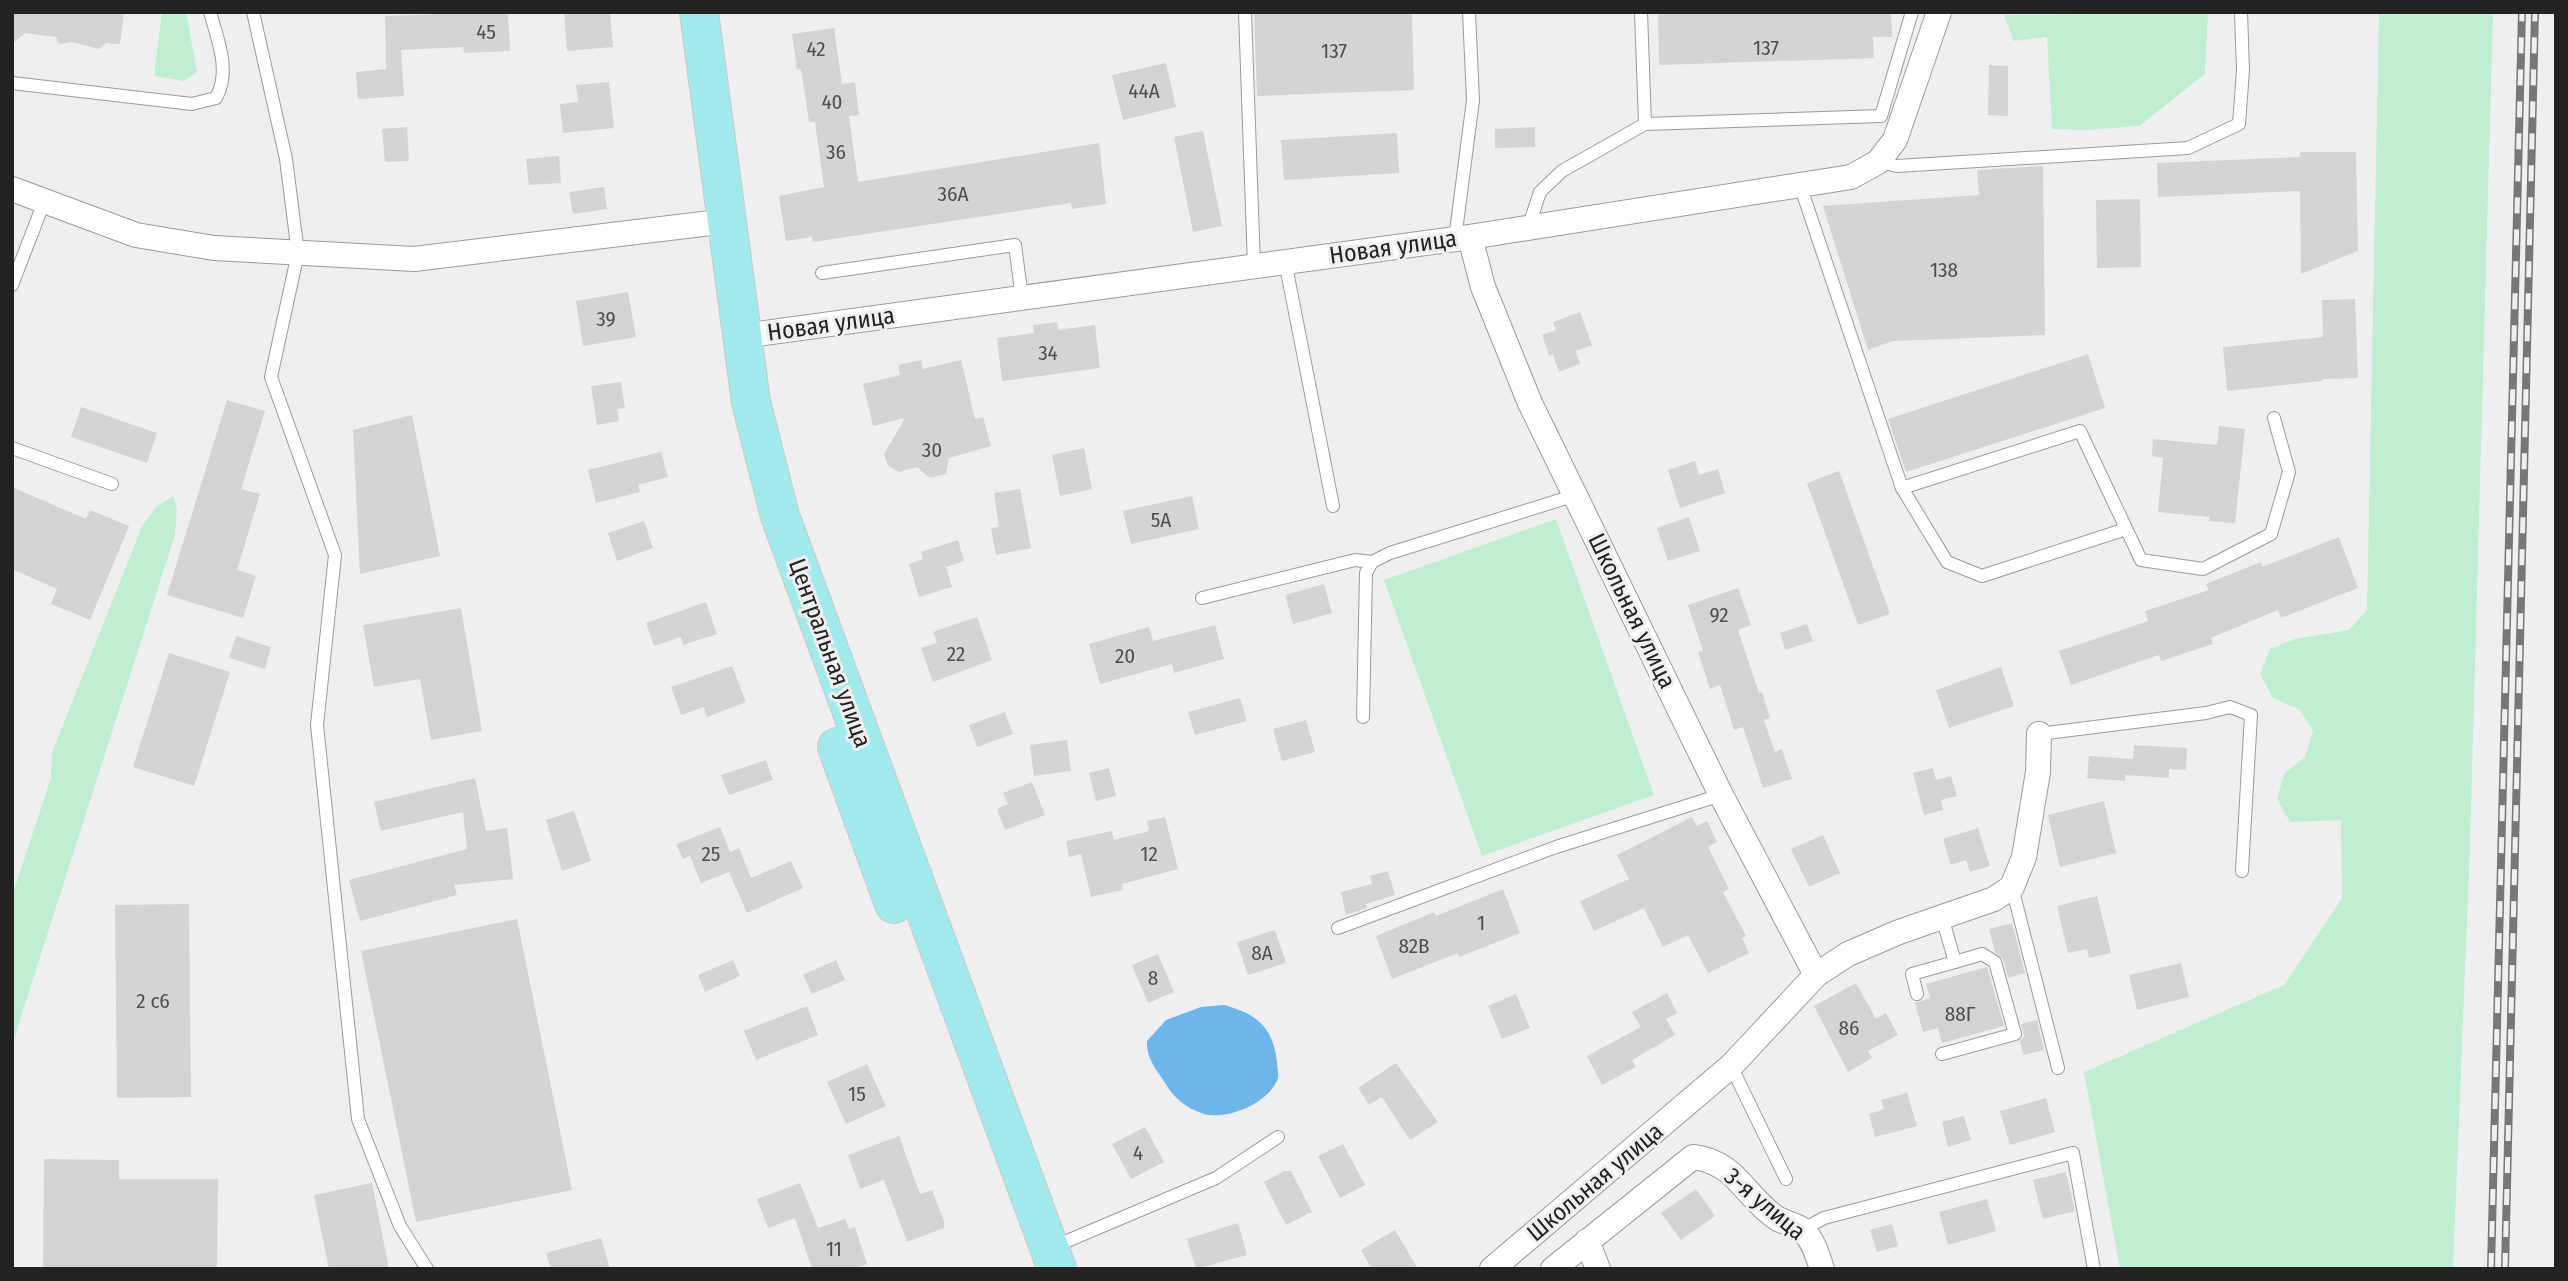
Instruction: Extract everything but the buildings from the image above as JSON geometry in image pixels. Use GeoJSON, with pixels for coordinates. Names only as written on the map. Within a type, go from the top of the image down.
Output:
{"type":"FeatureCollection","features":[{"type":"Feature","properties":{"kind":"main road","name":"Центральная улица"},"geometry":{"type":"LineString","coordinates":[[678,12],[716,223],[742,336],[751,402],[780,516],[1046,1262]]}},
{"type":"Feature","properties":{"kind":"main road","name":"Центральная улица"},"geometry":{"type":"LineString","coordinates":[[699,12],[731,415],[750,497],[861,814],[1046,1262]]}},
{"type":"Feature","properties":{"kind":"street","name":"Новая улица"},"geometry":{"type":"LineString","coordinates":[[742,336],[1462,238],[1851,177],[1878,162],[1895,140],[1939,12]]}},
{"type":"Feature","properties":{"kind":"street"},"geometry":{"type":"LineString","coordinates":[[12,189],[136,235],[214,248],[414,259],[716,223]]}},
{"type":"Feature","properties":{"kind":"street","name":"Школьная улица"},"geometry":{"type":"LineString","coordinates":[[1462,238],[1524,390],[1721,795],[1816,975]]}},
{"type":"Feature","properties":{"kind":"street"},"geometry":{"type":"LineString","coordinates":[[2012,887],[2024,857],[2038,772],[2039,734]]}},
{"type":"Feature","properties":{"kind":"street","name":"Школьная улица"},"geometry":{"type":"LineString","coordinates":[[1492,1269],[1731,1066],[1816,975],[1848,954],[1899,932],[1994,900],[2012,887]]}},
{"type":"Feature","properties":{"kind":"street","name":"3-я улица"},"geometry":{"type":"LineString","coordinates":[[1587,1241],[1693,1157],[1711,1159],[1732,1173],[1778,1218],[1802,1230],[1814,1248],[1822,1269]]}},
{"type":"Feature","properties":{"kind":"street"},"geometry":{"type":"LineString","coordinates":[[1553,1269],[1587,1241],[1598,1269]]}},
{"type":"Feature","properties":{"kind":"lane"},"geometry":{"type":"LineString","coordinates":[[12,83],[192,104],[216,98],[222,88],[225,68],[210,12]]}},
{"type":"Feature","properties":{"kind":"lane"},"geometry":{"type":"LineString","coordinates":[[253,12],[286,159],[298,253],[271,377],[335,555],[317,725],[358,1119],[400,1226],[427,1269]]}},
{"type":"Feature","properties":{"kind":"lane"},"geometry":{"type":"LineString","coordinates":[[1245,12],[1254,266]]}},
{"type":"Feature","properties":{"kind":"lane"},"geometry":{"type":"LineString","coordinates":[[1462,238],[1473,100],[1469,12]]}},
{"type":"Feature","properties":{"kind":"lane"},"geometry":{"type":"LineString","coordinates":[[1641,12],[1645,124]]}},
{"type":"Feature","properties":{"kind":"lane"},"geometry":{"type":"LineString","coordinates":[[1528,228],[1541,192],[1562,172],[1645,124],[1881,116],[1912,12]]}},
{"type":"Feature","properties":{"kind":"lane"},"geometry":{"type":"LineString","coordinates":[[1878,162],[1897,166],[2188,148],[2239,124],[2243,70],[2241,12]]}},
{"type":"Feature","properties":{"kind":"lane"},"geometry":{"type":"LineString","coordinates":[[1800,186],[1902,488],[1947,562],[1982,576],[2126,529]]}},
{"type":"Feature","properties":{"kind":"lane"},"geometry":{"type":"LineString","coordinates":[[12,285],[44,201]]}},
{"type":"Feature","properties":{"kind":"lane"},"geometry":{"type":"LineString","coordinates":[[822,273],[1015,245],[1022,298]]}},
{"type":"Feature","properties":{"kind":"lane"},"geometry":{"type":"LineString","coordinates":[[1285,261],[1332,506]]}},
{"type":"Feature","properties":{"kind":"lane"},"geometry":{"type":"LineString","coordinates":[[1902,488],[2080,431],[2141,560],[2203,569],[2271,534],[2290,472],[2274,418]]}},
{"type":"Feature","properties":{"kind":"lane"},"geometry":{"type":"LineString","coordinates":[[12,448],[112,484]]}},
{"type":"Feature","properties":{"kind":"lane"},"geometry":{"type":"LineString","coordinates":[[1202,598],[1355,560],[1372,562],[1390,553],[1576,495]]}},
{"type":"Feature","properties":{"kind":"lane"},"geometry":{"type":"LineString","coordinates":[[1363,717],[1366,573],[1372,562]]}},
{"type":"Feature","properties":{"kind":"lane"},"geometry":{"type":"LineString","coordinates":[[2039,734],[2206,713],[2230,707],[2251,715],[2242,871]]}},
{"type":"Feature","properties":{"kind":"lane"},"geometry":{"type":"LineString","coordinates":[[1338,928],[1556,847],[1721,795]]}},
{"type":"Feature","properties":{"kind":"lane"},"geometry":{"type":"LineString","coordinates":[[2012,887],[2058,1068]]}},
{"type":"Feature","properties":{"kind":"lane"},"geometry":{"type":"LineString","coordinates":[[1942,917],[1955,962]]}},
{"type":"Feature","properties":{"kind":"lane"},"geometry":{"type":"LineString","coordinates":[[1917,994],[1912,974],[1982,954],[1995,962],[2015,1034],[1942,1054]]}},
{"type":"Feature","properties":{"kind":"lane"},"geometry":{"type":"LineString","coordinates":[[1731,1066],[1786,1179]]}},
{"type":"Feature","properties":{"kind":"lane"},"geometry":{"type":"LineString","coordinates":[[1046,1262],[1216,1178],[1278,1137]]}},
{"type":"Feature","properties":{"kind":"lane"},"geometry":{"type":"LineString","coordinates":[[1802,1230],[1824,1219],[2073,1153],[2094,1269]]}},
{"type":"Feature","properties":{"kind":"green space"},"geometry":{"type":"Polygon","coordinates":[[[162,12],[186,12],[197,72],[184,81],[154,76],[162,12]]]}},
{"type":"Feature","properties":{"kind":"green space"},"geometry":{"type":"Polygon","coordinates":[[[2379,12],[2493,12],[2470,845],[2453,1269],[2120,1269],[2084,1072],[2284,985],[2342,898],[2341,820],[2290,822],[2277,799],[2284,774],[2305,757],[2313,731],[2299,709],[2273,698],[2260,674],[2270,649],[2295,639],[2349,630],[2367,610],[2379,12]]]}},
{"type":"Feature","properties":{"kind":"green space"},"geometry":{"type":"Polygon","coordinates":[[[2208,13],[2205,74],[2139,126],[2087,130],[2052,129],[2047,37],[2014,41],[2004,15],[2208,13]]]}},
{"type":"Feature","properties":{"kind":"green space"},"geometry":{"type":"Polygon","coordinates":[[[173,496],[177,508],[175,535],[12,1045],[12,896],[51,778],[52,753],[142,526],[157,506],[173,496]]]}},
{"type":"Feature","properties":{"kind":"green space"},"geometry":{"type":"Polygon","coordinates":[[[1556,519],[1654,795],[1482,856],[1384,580],[1556,519]]]}},
{"type":"Feature","properties":{"kind":"water"},"geometry":{"type":"Polygon","coordinates":[[[1224,1005],[1246,1013],[1267,1031],[1275,1050],[1278,1076],[1266,1095],[1246,1108],[1222,1115],[1211,1115],[1190,1108],[1172,1093],[1152,1063],[1147,1041],[1166,1020],[1201,1007],[1224,1005]]]}},
{"type":"Feature","properties":{"kind":"railway"},"geometry":{"type":"LineString","coordinates":[[2491,1269],[2522,12]]}},
{"type":"Feature","properties":{"kind":"railway"},"geometry":{"type":"LineString","coordinates":[[2505,1269],[2535,12]]}}]}
